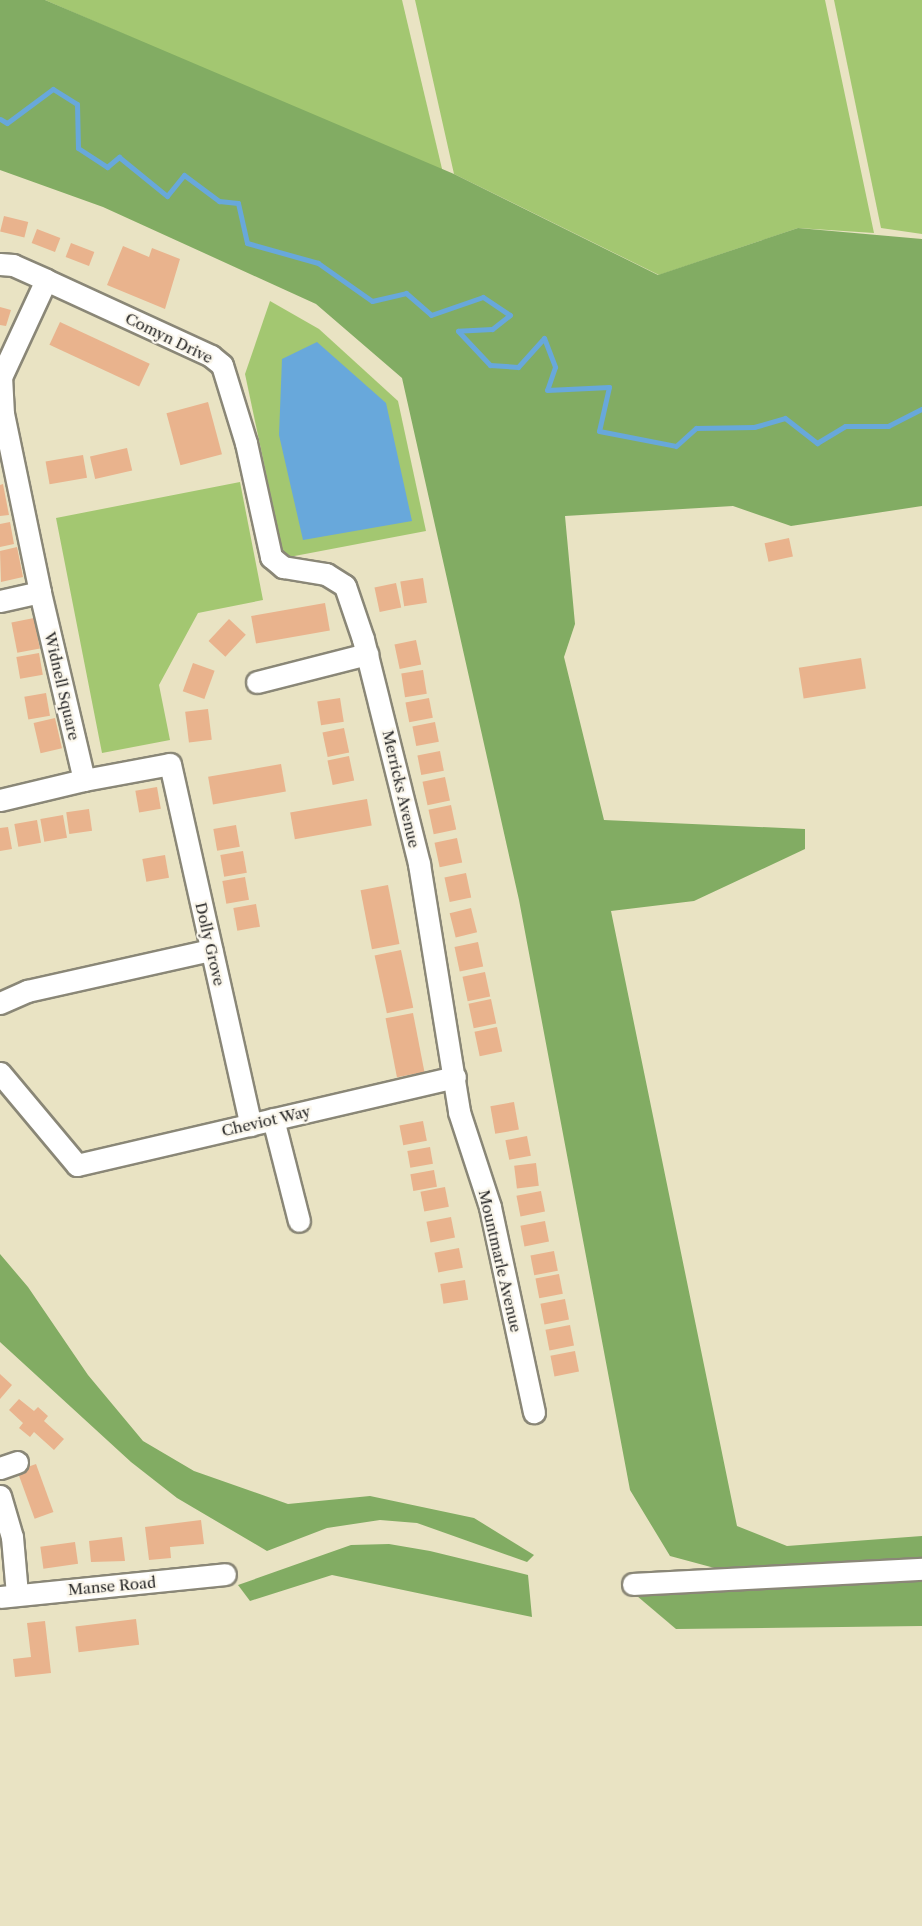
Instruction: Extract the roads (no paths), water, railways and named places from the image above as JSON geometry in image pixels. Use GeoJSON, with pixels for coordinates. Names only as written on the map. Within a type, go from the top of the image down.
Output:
{"type":"FeatureCollection","features":[{"type":"Feature","properties":{"kind":"street","name":"Comyn Drive"},"geometry":{"type":"LineString","coordinates":[[0,264],[13,265],[46,280],[211,356],[222,365],[246,443],[271,557]]}},
{"type":"Feature","properties":{"kind":"street","name":"Widnell Square"},"geometry":{"type":"LineString","coordinates":[[46,280],[1,377],[3,431],[84,780]]}},
{"type":"Feature","properties":{"kind":"street","name":"Merricks Avenue"},"geometry":{"type":"LineString","coordinates":[[271,557],[283,567],[326,574],[345,586],[367,654],[419,864],[455,1077]]}},
{"type":"Feature","properties":{"kind":"street"},"geometry":{"type":"LineString","coordinates":[[0,601],[40,592]]}},
{"type":"Feature","properties":{"kind":"street"},"geometry":{"type":"LineString","coordinates":[[257,682],[367,654]]}},
{"type":"Feature","properties":{"kind":"street","name":"Dolly Grove"},"geometry":{"type":"LineString","coordinates":[[84,780],[170,764],[251,1125]]}},
{"type":"Feature","properties":{"kind":"street"},"geometry":{"type":"LineString","coordinates":[[0,800],[84,780]]}},
{"type":"Feature","properties":{"kind":"street"},"geometry":{"type":"LineString","coordinates":[[0,1003],[27,991],[211,950]]}},
{"type":"Feature","properties":{"kind":"street","name":"Cheviot Way"},"geometry":{"type":"LineString","coordinates":[[0,1073],[77,1165],[455,1077]]}},
{"type":"Feature","properties":{"kind":"street","name":"Mountmarle Avenue"},"geometry":{"type":"LineString","coordinates":[[455,1077],[459,1112],[490,1207],[534,1412]]}},
{"type":"Feature","properties":{"kind":"street"},"geometry":{"type":"LineString","coordinates":[[273,1119],[299,1221]]}},
{"type":"Feature","properties":{"kind":"street"},"geometry":{"type":"LineString","coordinates":[[0,1496],[12,1537],[9,1596]]}},
{"type":"Feature","properties":{"kind":"street"},"geometry":{"type":"LineString","coordinates":[[633,1584],[922,1569]]}},
{"type":"Feature","properties":{"kind":"street","name":"Manse Road"},"geometry":{"type":"LineString","coordinates":[[9,1596],[225,1574]]}},
{"type":"Feature","properties":{"kind":"water"},"geometry":{"type":"Polygon","coordinates":[[[317,342],[386,403],[412,521],[303,540],[279,435],[282,359],[317,342]]]}},
{"type":"Feature","properties":{"kind":"waterway"},"geometry":{"type":"LineString","coordinates":[[0,119],[7,123],[53,89],[77,104],[78,148],[107,167],[119,157],[167,196],[184,175],[219,201],[238,203],[247,243],[318,263],[372,301],[406,293],[431,315],[483,297],[510,315],[492,329],[458,331],[490,365],[518,367],[544,338],[555,367],[547,390],[609,387],[599,431],[676,446],[696,428],[754,427],[785,418],[817,443],[845,426],[888,426],[922,409]]}}]}
